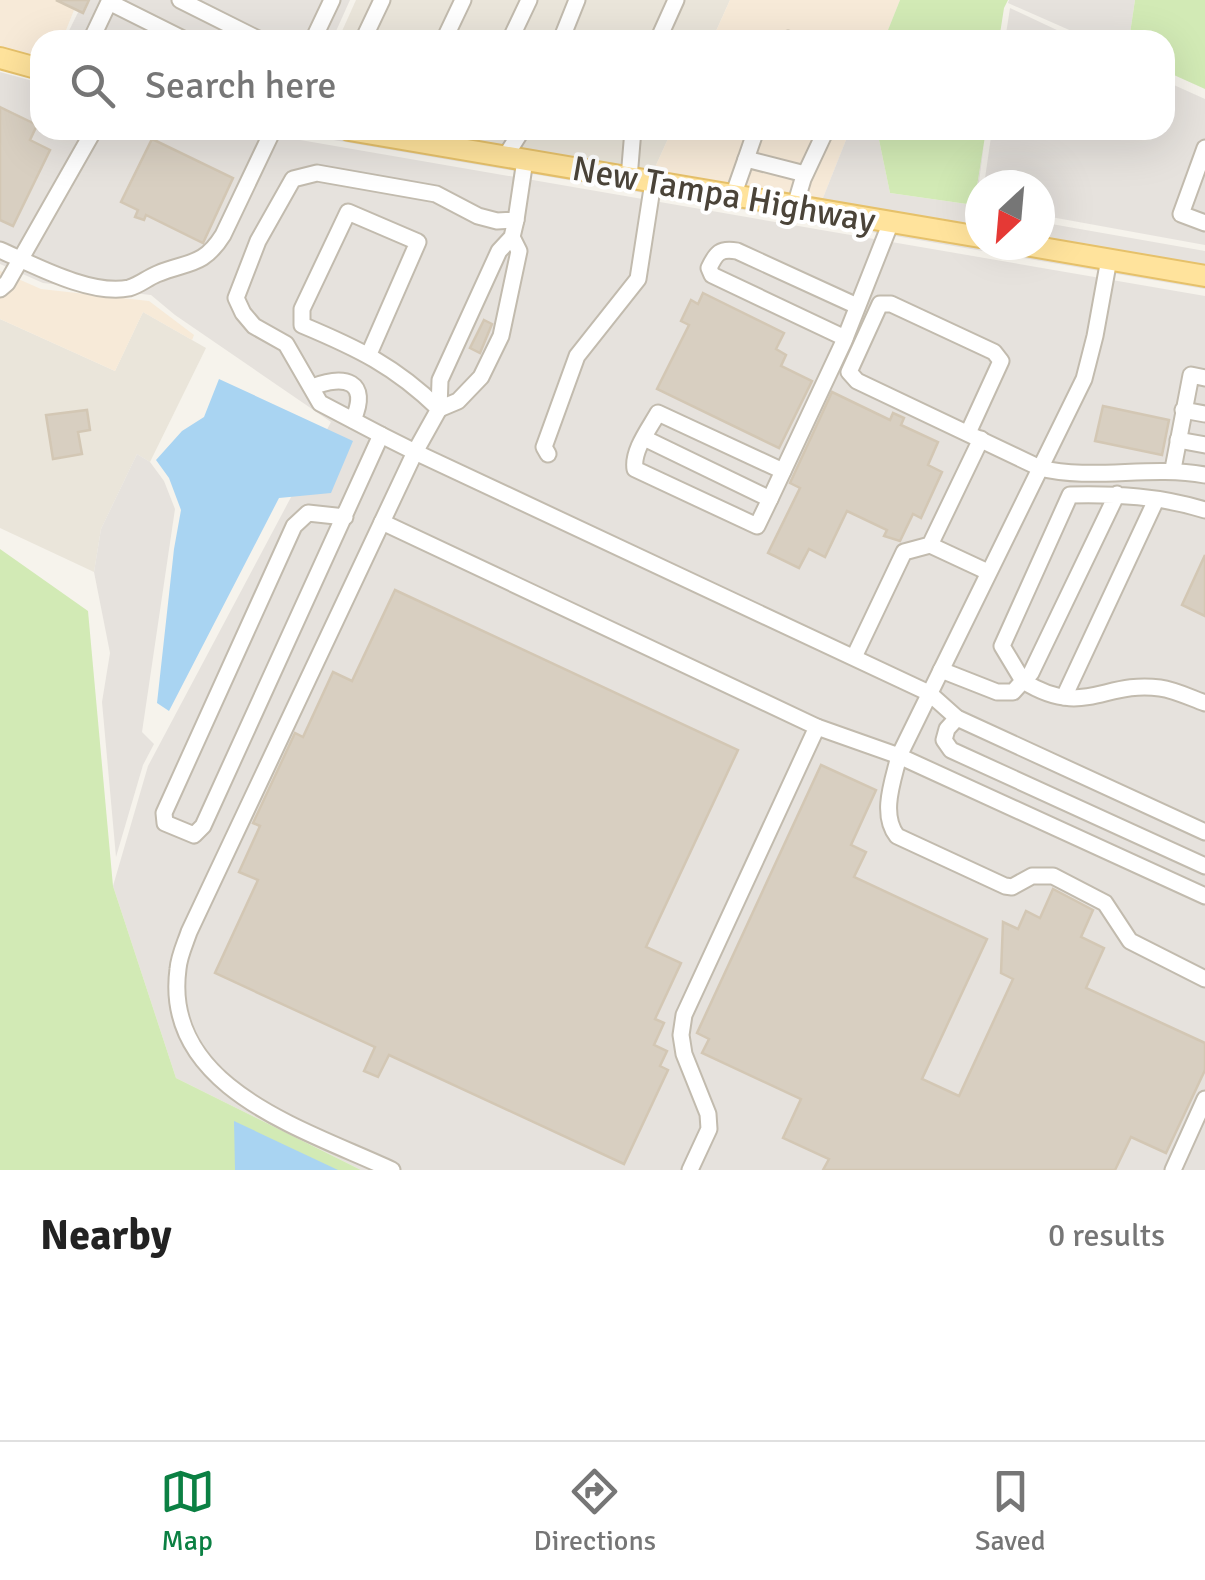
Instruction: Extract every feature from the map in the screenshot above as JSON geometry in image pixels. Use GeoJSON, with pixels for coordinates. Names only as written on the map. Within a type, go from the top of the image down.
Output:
{"type":"FeatureCollection","features":[{"type":"Feature","properties":{"kind":"main road"},"geometry":{"type":"LineString","coordinates":[[0,59],[30,66]]}},
{"type":"Feature","properties":{"kind":"main road","name":"New Tampa Highway"},"geometry":{"type":"LineString","coordinates":[[442,140],[515,158],[965,234]]}},
{"type":"Feature","properties":{"kind":"main road"},"geometry":{"type":"LineString","coordinates":[[1055,250],[1205,276]]}},
{"type":"Feature","properties":{"kind":"lane"},"geometry":{"type":"LineString","coordinates":[[180,0],[240,30]]}},
{"type":"Feature","properties":{"kind":"lane"},"geometry":{"type":"LineString","coordinates":[[317,30],[332,0]]}},
{"type":"Feature","properties":{"kind":"lane"},"geometry":{"type":"LineString","coordinates":[[368,30],[382,0]]}},
{"type":"Feature","properties":{"kind":"lane"},"geometry":{"type":"LineString","coordinates":[[449,30],[463,0]]}},
{"type":"Feature","properties":{"kind":"lane"},"geometry":{"type":"LineString","coordinates":[[514,30],[528,0]]}},
{"type":"Feature","properties":{"kind":"lane"},"geometry":{"type":"LineString","coordinates":[[564,30],[578,0]]}},
{"type":"Feature","properties":{"kind":"lane"},"geometry":{"type":"LineString","coordinates":[[662,30],[676,0]]}},
{"type":"Feature","properties":{"kind":"lane"},"geometry":{"type":"LineString","coordinates":[[96,30],[109,2],[123,4],[168,30]]}},
{"type":"Feature","properties":{"kind":"lane"},"geometry":{"type":"LineString","coordinates":[[0,289],[88,140]]}},
{"type":"Feature","properties":{"kind":"lane"},"geometry":{"type":"LineString","coordinates":[[0,250],[80,282],[126,288],[198,262],[214,251],[268,140]]}},
{"type":"Feature","properties":{"kind":"lane"},"geometry":{"type":"LineString","coordinates":[[392,1170],[242,1099],[216,1078],[182,1018],[178,966],[189,932],[438,408],[440,380],[499,252],[512,237],[516,220],[515,158],[520,140]]}},
{"type":"Feature","properties":{"kind":"lane"},"geometry":{"type":"LineString","coordinates":[[628,178],[633,140]]}},
{"type":"Feature","properties":{"kind":"lane"},"geometry":{"type":"LineString","coordinates":[[733,196],[753,140]]}},
{"type":"Feature","properties":{"kind":"lane"},"geometry":{"type":"LineString","coordinates":[[795,206],[821,140]]}},
{"type":"Feature","properties":{"kind":"lane"},"geometry":{"type":"LineString","coordinates":[[1205,148],[1181,214],[1205,224]]}},
{"type":"Feature","properties":{"kind":"lane"},"geometry":{"type":"LineString","coordinates":[[746,159],[805,174]]}},
{"type":"Feature","properties":{"kind":"lane"},"geometry":{"type":"LineString","coordinates":[[516,220],[478,216],[436,194],[317,173],[293,179],[258,240],[236,298],[254,326],[286,344],[320,403],[415,452],[929,693],[956,718],[1205,832]]}},
{"type":"Feature","properties":{"kind":"lane"},"geometry":{"type":"LineString","coordinates":[[548,454],[544,447],[577,356],[638,279],[653,182]]}},
{"type":"Feature","properties":{"kind":"lane"},"geometry":{"type":"LineString","coordinates":[[369,354],[418,242],[348,212],[302,309],[302,325],[369,354],[415,385],[438,408]]}},
{"type":"Feature","properties":{"kind":"lane"},"geometry":{"type":"LineString","coordinates":[[783,471],[658,413],[634,460],[635,469],[756,526],[770,500],[846,338],[891,222]]}},
{"type":"Feature","properties":{"kind":"lane"},"geometry":{"type":"LineString","coordinates":[[438,408],[458,400],[482,377],[501,336],[519,251],[512,237]]}},
{"type":"Feature","properties":{"kind":"lane"},"geometry":{"type":"LineString","coordinates":[[846,338],[712,275],[708,268],[717,253],[726,249],[737,251],[857,306]]}},
{"type":"Feature","properties":{"kind":"lane"},"geometry":{"type":"LineString","coordinates":[[1109,259],[1084,379],[899,756],[889,826],[897,836],[1005,886],[1012,888],[1032,876],[1053,876],[1106,903],[1130,941],[1205,979]]}},
{"type":"Feature","properties":{"kind":"lane"},"geometry":{"type":"LineString","coordinates":[[930,545],[974,436],[1001,361],[994,352],[891,304],[880,304],[849,372],[856,380],[974,436],[1040,468],[1066,474],[1172,469],[1205,475]]}},
{"type":"Feature","properties":{"kind":"lane"},"geometry":{"type":"LineString","coordinates":[[1172,469],[1183,410],[1198,376]]}},
{"type":"Feature","properties":{"kind":"lane"},"geometry":{"type":"LineString","coordinates":[[312,387],[336,380],[352,384],[360,401],[353,420]]}},
{"type":"Feature","properties":{"kind":"lane"},"geometry":{"type":"LineString","coordinates":[[1183,410],[1205,414]]}},
{"type":"Feature","properties":{"kind":"lane"},"geometry":{"type":"LineString","coordinates":[[345,516],[308,513],[294,526],[164,814],[165,823],[194,835],[203,826],[345,516],[381,435]]}},
{"type":"Feature","properties":{"kind":"lane"},"geometry":{"type":"LineString","coordinates":[[644,438],[770,500]]}},
{"type":"Feature","properties":{"kind":"lane"},"geometry":{"type":"LineString","coordinates":[[1178,440],[1205,445]]}},
{"type":"Feature","properties":{"kind":"lane"},"geometry":{"type":"LineString","coordinates":[[941,670],[997,692],[1013,692],[1031,673],[1117,494]]}},
{"type":"Feature","properties":{"kind":"lane"},"geometry":{"type":"LineString","coordinates":[[1205,510],[1117,494],[1070,495],[1002,646],[1023,681],[1044,694],[1087,698],[1159,688],[1205,703]]}},
{"type":"Feature","properties":{"kind":"lane"},"geometry":{"type":"LineString","coordinates":[[1064,697],[1156,500]]}},
{"type":"Feature","properties":{"kind":"lane"},"geometry":{"type":"LineString","coordinates":[[382,522],[817,727],[899,756],[1205,896]]}},
{"type":"Feature","properties":{"kind":"lane"},"geometry":{"type":"LineString","coordinates":[[854,657],[904,552],[930,545],[988,572]]}},
{"type":"Feature","properties":{"kind":"lane"},"geometry":{"type":"LineString","coordinates":[[956,718],[944,740],[951,750],[1205,866]]}},
{"type":"Feature","properties":{"kind":"lane"},"geometry":{"type":"LineString","coordinates":[[690,1170],[709,1130],[708,1114],[684,1054],[684,1015],[817,727]]}},
{"type":"Feature","properties":{"kind":"lane"},"geometry":{"type":"LineString","coordinates":[[1173,1170],[1205,1098]]}},
{"type":"Feature","properties":{"kind":"shaded area"},"geometry":{"type":"Polygon","coordinates":[[[0,0],[78,0],[66,30],[30,30],[30,59],[0,51],[0,0]]]}},
{"type":"Feature","properties":{"kind":"shaded area"},"geometry":{"type":"Polygon","coordinates":[[[84,0],[350,0],[336,30],[69,30],[84,0]]]}},
{"type":"Feature","properties":{"kind":"shaded area"},"geometry":{"type":"Polygon","coordinates":[[[356,0],[730,0],[716,30],[342,30],[356,0]]]}},
{"type":"Feature","properties":{"kind":"shaded area"},"geometry":{"type":"Polygon","coordinates":[[[730,0],[900,0],[888,30],[716,30],[730,0]]]}},
{"type":"Feature","properties":{"kind":"shaded area"},"geometry":{"type":"Polygon","coordinates":[[[1135,0],[1130,30],[1069,30],[1008,3],[1135,0]]]}},
{"type":"Feature","properties":{"kind":"shaded area"},"geometry":{"type":"Polygon","coordinates":[[[1010,8],[1057,30],[1007,30],[1010,8]]]}},
{"type":"Feature","properties":{"kind":"shaded area"},"geometry":{"type":"Polygon","coordinates":[[[0,72],[30,80],[30,140],[300,140],[965,255],[965,260],[996,260],[1205,296],[1205,1170],[361,1170],[176,1078],[113,886],[148,766],[331,422],[151,295],[43,283],[0,264],[0,72]]]}},
{"type":"Feature","properties":{"kind":"shaded area"},"geometry":{"type":"Polygon","coordinates":[[[1175,86],[1205,99],[1205,245],[1055,218],[1055,170],[986,170],[991,140],[1175,140],[1175,86]]]}},
{"type":"Feature","properties":{"kind":"shaded area"},"geometry":{"type":"Polygon","coordinates":[[[333,140],[368,140],[965,242],[965,248],[333,140]]]}},
{"type":"Feature","properties":{"kind":"shaded area"},"geometry":{"type":"Polygon","coordinates":[[[450,140],[667,140],[652,174],[450,140]]]}},
{"type":"Feature","properties":{"kind":"shaded area"},"geometry":{"type":"Polygon","coordinates":[[[667,140],[846,140],[821,203],[652,174],[667,140]]]}},
{"type":"Feature","properties":{"kind":"shaded area"},"geometry":{"type":"Polygon","coordinates":[[[846,140],[879,140],[890,193],[965,204],[965,227],[821,203],[846,140]]]}},
{"type":"Feature","properties":{"kind":"shaded area"},"geometry":{"type":"Polygon","coordinates":[[[1055,225],[1205,251],[1205,269],[1055,244],[1055,225]]]}},
{"type":"Feature","properties":{"kind":"shaded area"},"geometry":{"type":"Polygon","coordinates":[[[1055,257],[1205,283],[1205,289],[1035,260],[1055,257]]]}},
{"type":"Feature","properties":{"kind":"shaded area"},"geometry":{"type":"Polygon","coordinates":[[[0,271],[41,289],[149,301],[194,335],[192,340],[143,312],[115,371],[0,319],[0,271]]]}},
{"type":"Feature","properties":{"kind":"shaded area"},"geometry":{"type":"Polygon","coordinates":[[[143,312],[206,348],[150,462],[137,454],[101,529],[94,572],[0,528],[0,319],[115,371],[143,312]]]}},
{"type":"Feature","properties":{"kind":"shaded area"},"geometry":{"type":"Polygon","coordinates":[[[137,454],[150,462],[164,481],[175,509],[142,732],[154,744],[143,765],[116,857],[102,702],[110,653],[94,572],[101,529],[137,454]]]}},
{"type":"Feature","properties":{"kind":"green space"},"geometry":{"type":"Polygon","coordinates":[[[900,0],[1008,0],[1001,30],[888,30],[900,0]]]}},
{"type":"Feature","properties":{"kind":"green space"},"geometry":{"type":"Polygon","coordinates":[[[1135,0],[1205,0],[1205,89],[1175,76],[1175,30],[1130,30],[1135,0]]]}},
{"type":"Feature","properties":{"kind":"green space"},"geometry":{"type":"Polygon","coordinates":[[[879,140],[984,140],[980,170],[965,170],[965,204],[890,193],[879,140]]]}},
{"type":"Feature","properties":{"kind":"green space"},"geometry":{"type":"Polygon","coordinates":[[[0,549],[88,611],[113,886],[176,1078],[361,1170],[0,1170],[0,549]]]}},
{"type":"Feature","properties":{"kind":"water"},"geometry":{"type":"Polygon","coordinates":[[[219,379],[353,441],[331,493],[279,498],[169,711],[157,703],[181,510],[169,478],[156,460],[182,431],[204,417],[219,379]]]}},
{"type":"Feature","properties":{"kind":"water"},"geometry":{"type":"Polygon","coordinates":[[[234,1121],[338,1170],[235,1170],[234,1121]]]}},
{"type":"Feature","properties":{"kind":"building"},"geometry":{"type":"Polygon","coordinates":[[[56,0],[89,0],[83,13],[56,0]]]}},
{"type":"Feature","properties":{"kind":"building"},"geometry":{"type":"Polygon","coordinates":[[[0,107],[30,122],[30,140],[50,150],[13,226],[0,220],[0,107]]]}},
{"type":"Feature","properties":{"kind":"building"},"geometry":{"type":"Polygon","coordinates":[[[152,140],[233,178],[203,243],[146,215],[144,220],[135,217],[138,210],[121,202],[152,140]]]}},
{"type":"Feature","properties":{"kind":"building"},"geometry":{"type":"Polygon","coordinates":[[[703,293],[784,333],[776,349],[786,355],[781,366],[812,381],[779,448],[657,389],[689,325],[681,321],[691,300],[698,304],[703,293]]]}},
{"type":"Feature","properties":{"kind":"building"},"geometry":{"type":"Polygon","coordinates":[[[484,320],[492,324],[480,353],[470,348],[484,320]]]}},
{"type":"Feature","properties":{"kind":"building"},"geometry":{"type":"Polygon","coordinates":[[[832,392],[890,420],[893,413],[904,418],[901,425],[938,442],[928,465],[942,472],[921,518],[913,514],[900,541],[884,536],[887,530],[847,511],[825,557],[809,549],[799,568],[768,553],[800,488],[790,483],[832,392]]]}},
{"type":"Feature","properties":{"kind":"building"},"geometry":{"type":"Polygon","coordinates":[[[1103,406],[1169,420],[1162,455],[1095,441],[1103,406]]]}},
{"type":"Feature","properties":{"kind":"building"},"geometry":{"type":"Polygon","coordinates":[[[87,410],[90,430],[78,432],[82,454],[53,459],[46,415],[87,410]]]}},
{"type":"Feature","properties":{"kind":"building"},"geometry":{"type":"Polygon","coordinates":[[[1205,555],[1205,616],[1182,605],[1205,555]]]}},
{"type":"Feature","properties":{"kind":"building"},"geometry":{"type":"Polygon","coordinates":[[[395,590],[738,750],[646,947],[681,963],[655,1019],[664,1023],[654,1045],[667,1051],[660,1066],[668,1070],[624,1164],[389,1055],[378,1077],[364,1071],[375,1047],[215,973],[258,880],[239,872],[260,826],[253,823],[295,733],[303,737],[333,672],[352,681],[395,590]]]}},
{"type":"Feature","properties":{"kind":"building"},"geometry":{"type":"Polygon","coordinates":[[[821,765],[876,790],[851,845],[866,852],[854,877],[987,939],[922,1079],[959,1096],[1013,979],[1001,973],[1003,922],[1018,929],[1026,911],[1040,918],[1053,889],[1093,910],[1081,937],[1104,948],[1086,988],[1205,1043],[1205,1070],[1166,1153],[1131,1137],[1115,1170],[823,1170],[829,1159],[783,1138],[801,1099],[702,1053],[709,1039],[697,1033],[821,765]]]}}]}
